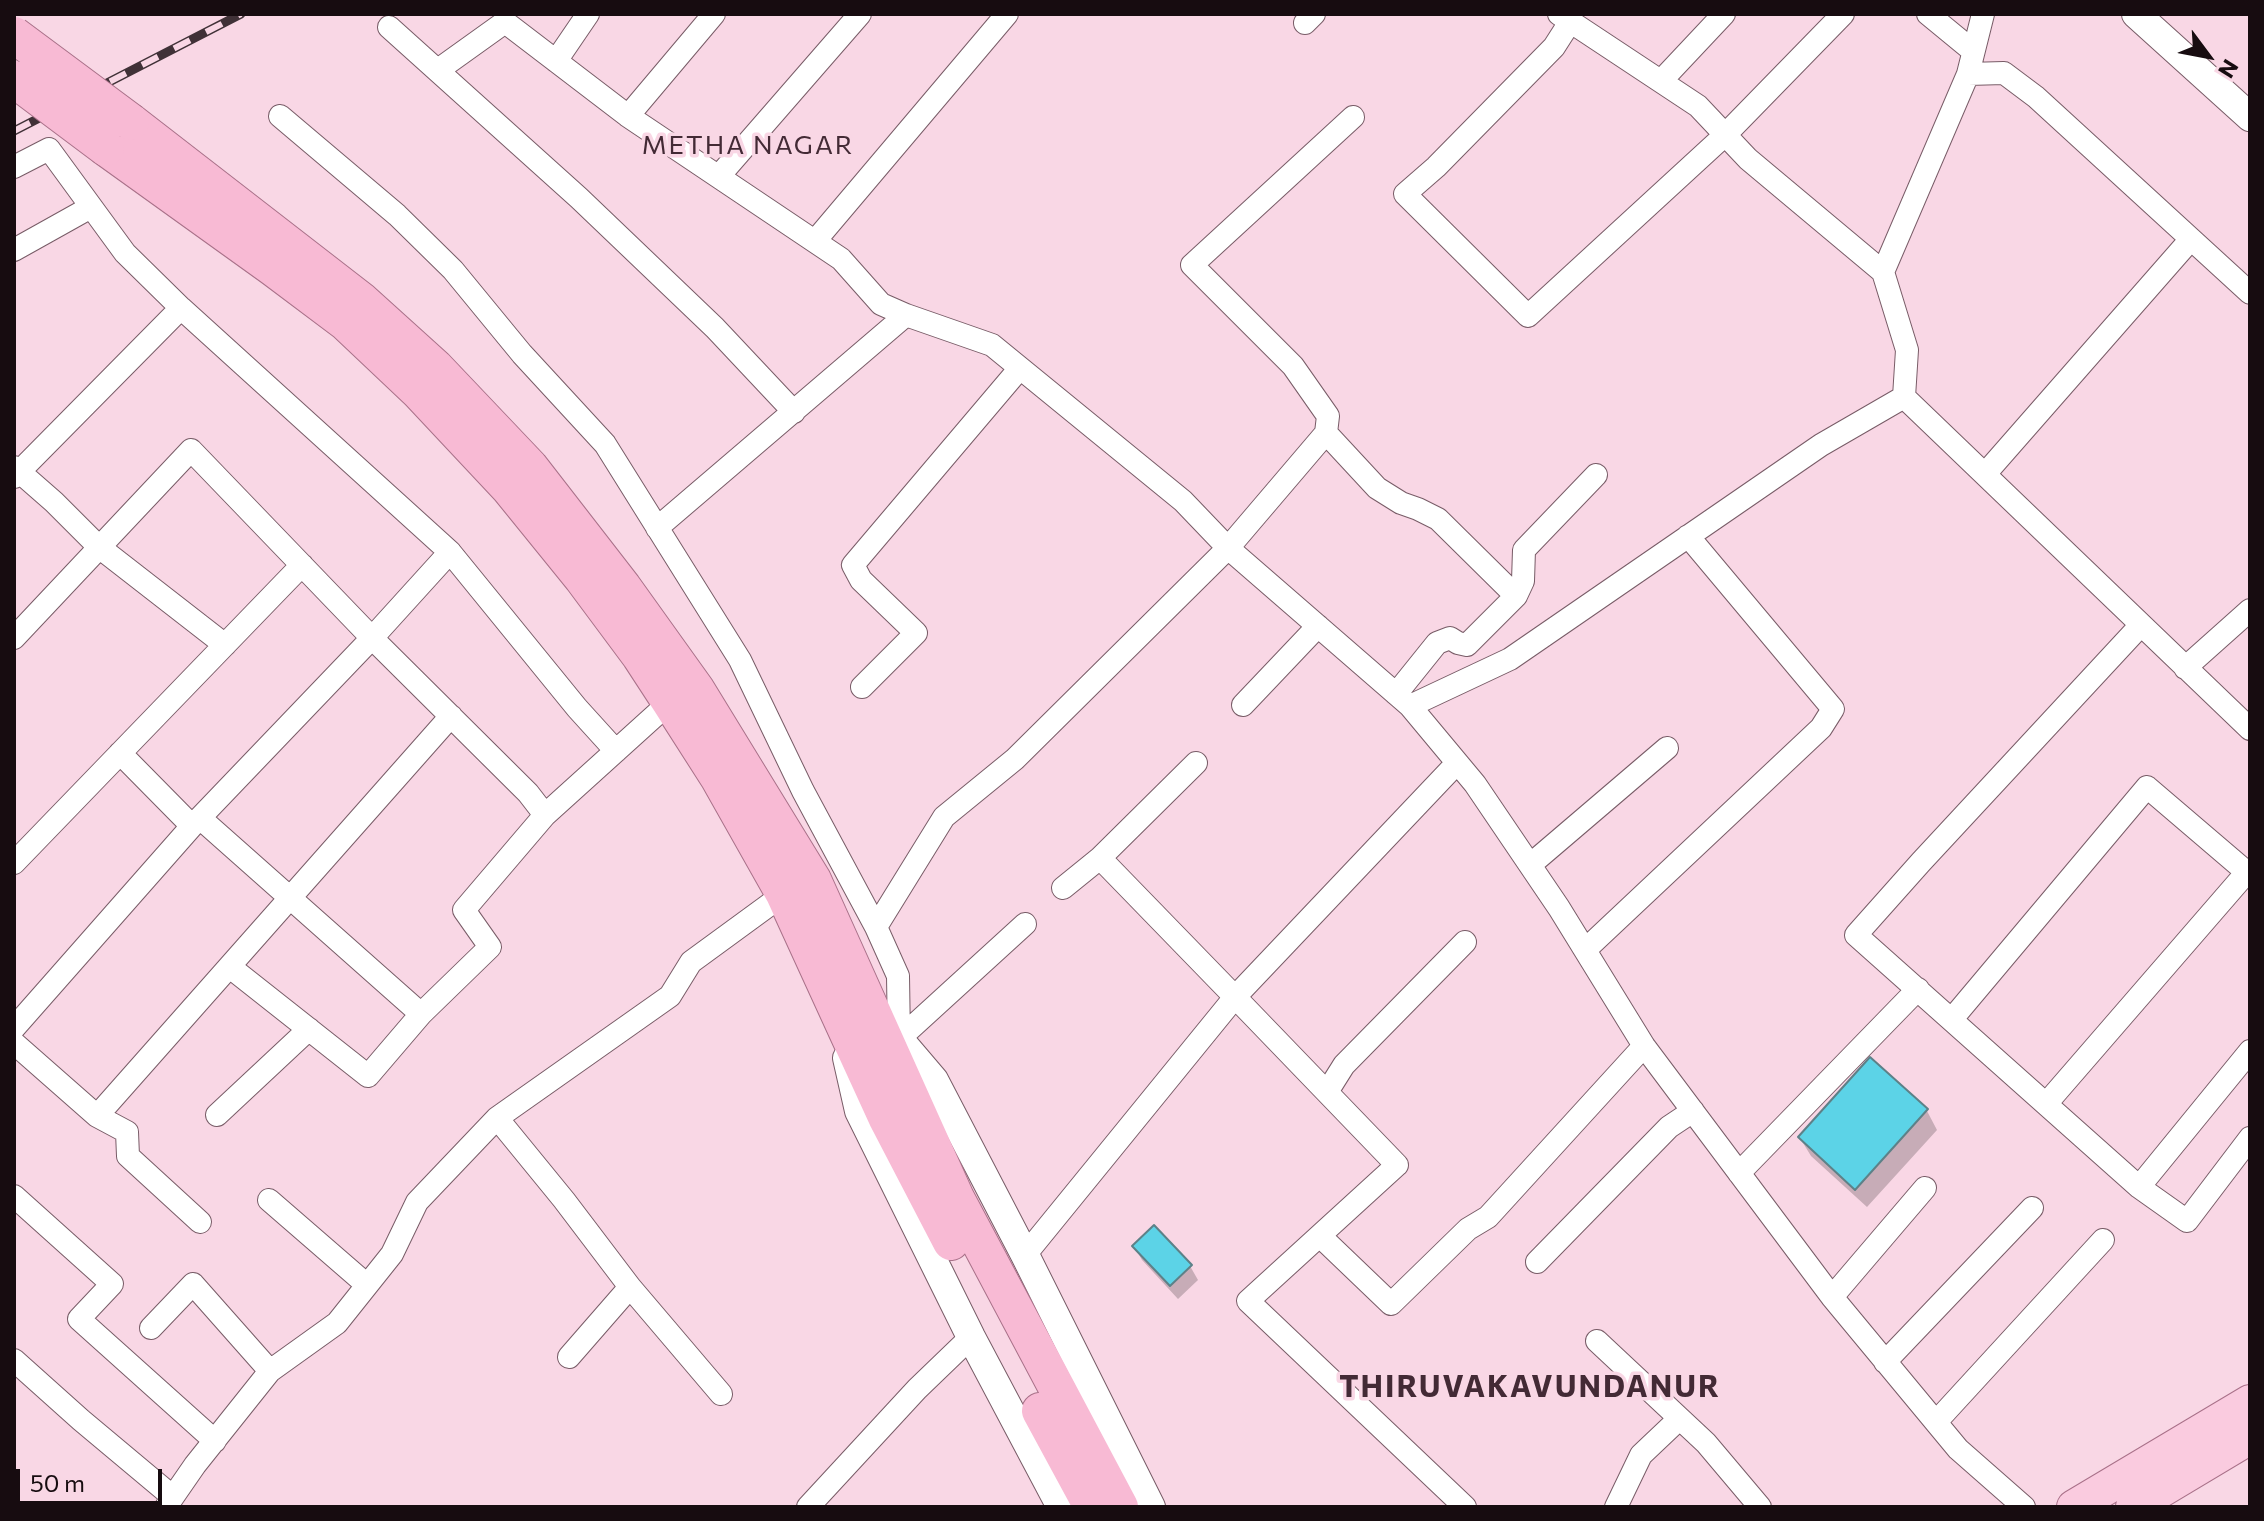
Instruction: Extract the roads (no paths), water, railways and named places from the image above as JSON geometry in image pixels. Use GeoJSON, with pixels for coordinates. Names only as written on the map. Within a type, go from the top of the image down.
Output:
{"type":"FeatureCollection","features":[{"type":"Feature","properties":{"kind":"highway"},"geometry":{"type":"LineString","coordinates":[[14,35],[362,301],[435,367],[530,467],[623,587],[705,702],[813,880],[851,1003]]}},
{"type":"Feature","properties":{"kind":"highway"},"geometry":{"type":"LineString","coordinates":[[14,79],[345,322],[419,392],[509,488],[632,645],[718,777],[784,894],[851,1003],[1092,1507]]}},
{"type":"Feature","properties":{"kind":"highway"},"geometry":{"type":"LineString","coordinates":[[901,1113],[956,1198],[1120,1507]]}},
{"type":"Feature","properties":{"kind":"main road"},"geometry":{"type":"LineString","coordinates":[[2074,1507],[2250,1402]]}},
{"type":"Feature","properties":{"kind":"main road"},"geometry":{"type":"LineString","coordinates":[[2133,1507],[2250,1437]]}},
{"type":"Feature","properties":{"kind":"street"},"geometry":{"type":"LineString","coordinates":[[556,61],[588,14]]}},
{"type":"Feature","properties":{"kind":"street"},"geometry":{"type":"LineString","coordinates":[[628,116],[714,14]]}},
{"type":"Feature","properties":{"kind":"street"},"geometry":{"type":"LineString","coordinates":[[719,176],[860,14]]}},
{"type":"Feature","properties":{"kind":"street"},"geometry":{"type":"LineString","coordinates":[[815,241],[1007,14]]}},
{"type":"Feature","properties":{"kind":"street"},"geometry":{"type":"LineString","coordinates":[[1661,81],[1724,14]]}},
{"type":"Feature","properties":{"kind":"street"},"geometry":{"type":"LineString","coordinates":[[1843,14],[1725,135],[1528,316],[1405,194],[1436,167],[1554,47],[1564,18],[1698,106],[1725,135],[1748,159],[1883,272],[1907,350],[1904,397]]}},
{"type":"Feature","properties":{"kind":"street"},"geometry":{"type":"LineString","coordinates":[[1928,14],[1973,51]]}},
{"type":"Feature","properties":{"kind":"street"},"geometry":{"type":"LineString","coordinates":[[1883,272],[1968,74],[1983,14]]}},
{"type":"Feature","properties":{"kind":"street"},"geometry":{"type":"LineString","coordinates":[[2136,14],[2250,117]]}},
{"type":"Feature","properties":{"kind":"street"},"geometry":{"type":"LineString","coordinates":[[438,70],[505,22],[628,116],[841,259],[881,304],[992,345],[1183,501],[1228,548],[1403,700],[1475,784],[1585,950],[1644,1046],[1832,1297],[1958,1449],[2024,1507]]}},
{"type":"Feature","properties":{"kind":"street"},"geometry":{"type":"LineString","coordinates":[[389,27],[579,198],[715,328],[794,412]]}},
{"type":"Feature","properties":{"kind":"street"},"geometry":{"type":"LineString","coordinates":[[1968,74],[2004,73],[2036,97],[2250,293]]}},
{"type":"Feature","properties":{"kind":"street"},"geometry":{"type":"LineString","coordinates":[[280,116],[397,215],[453,270],[522,354],[605,444],[740,660],[803,791],[876,927],[898,976],[899,1039]]}},
{"type":"Feature","properties":{"kind":"street"},"geometry":{"type":"LineString","coordinates":[[876,927],[944,817],[1015,759],[1228,548],[1326,433],[1328,416],[1293,366],[1192,265],[1353,117]]}},
{"type":"Feature","properties":{"kind":"street"},"geometry":{"type":"LineString","coordinates":[[14,167],[49,149],[125,253],[181,308],[450,552],[577,708],[616,751]]}},
{"type":"Feature","properties":{"kind":"street"},"geometry":{"type":"LineString","coordinates":[[14,250],[91,207]]}},
{"type":"Feature","properties":{"kind":"street"},"geometry":{"type":"LineString","coordinates":[[1985,474],[2191,239]]}},
{"type":"Feature","properties":{"kind":"street"},"geometry":{"type":"LineString","coordinates":[[181,308],[16,472],[54,502],[99,547],[225,645]]}},
{"type":"Feature","properties":{"kind":"street"},"geometry":{"type":"LineString","coordinates":[[657,528],[906,315]]}},
{"type":"Feature","properties":{"kind":"street"},"geometry":{"type":"LineString","coordinates":[[862,687],[916,633],[861,580],[853,565],[1020,368]]}},
{"type":"Feature","properties":{"kind":"street"},"geometry":{"type":"LineString","coordinates":[[1904,397],[2250,729]]}},
{"type":"Feature","properties":{"kind":"street"},"geometry":{"type":"LineString","coordinates":[[1403,700],[1510,659],[1821,445],[1904,397]]}},
{"type":"Feature","properties":{"kind":"street"},"geometry":{"type":"LineString","coordinates":[[1326,433],[1377,488],[1401,503],[1438,519],[1516,596]]}},
{"type":"Feature","properties":{"kind":"street"},"geometry":{"type":"LineString","coordinates":[[14,638],[191,450],[372,638],[528,793],[545,815]]}},
{"type":"Feature","properties":{"kind":"street"},"geometry":{"type":"LineString","coordinates":[[1403,700],[1437,643],[1450,638],[1467,645],[1516,596],[1523,581],[1524,550],[1596,475]]}},
{"type":"Feature","properties":{"kind":"street"},"geometry":{"type":"LineString","coordinates":[[1585,950],[1821,728],[1833,709],[1688,536]]}},
{"type":"Feature","properties":{"kind":"street"},"geometry":{"type":"LineString","coordinates":[[14,1028],[196,822],[450,552]]}},
{"type":"Feature","properties":{"kind":"street"},"geometry":{"type":"LineString","coordinates":[[14,863],[302,565]]}},
{"type":"Feature","properties":{"kind":"street"},"geometry":{"type":"LineString","coordinates":[[2185,668],[2250,610]]}},
{"type":"Feature","properties":{"kind":"street"},"geometry":{"type":"LineString","coordinates":[[1243,705],[1318,626]]}},
{"type":"Feature","properties":{"kind":"street"},"geometry":{"type":"LineString","coordinates":[[2140,626],[1856,935],[2139,1187],[2187,1221],[2250,1138]]}},
{"type":"Feature","properties":{"kind":"street"},"geometry":{"type":"LineString","coordinates":[[230,967],[368,1076],[421,1014],[490,947],[464,910],[545,815],[670,702]]}},
{"type":"Feature","properties":{"kind":"street"},"geometry":{"type":"LineString","coordinates":[[97,1116],[451,716]]}},
{"type":"Feature","properties":{"kind":"street"},"geometry":{"type":"LineString","coordinates":[[1530,865],[1667,748]]}},
{"type":"Feature","properties":{"kind":"street"},"geometry":{"type":"LineString","coordinates":[[120,753],[421,1014]]}},
{"type":"Feature","properties":{"kind":"street"},"geometry":{"type":"LineString","coordinates":[[1063,888],[1100,858],[1196,763]]}},
{"type":"Feature","properties":{"kind":"street"},"geometry":{"type":"LineString","coordinates":[[1025,1255],[1235,997],[1457,763]]}},
{"type":"Feature","properties":{"kind":"street"},"geometry":{"type":"LineString","coordinates":[[1952,1019],[2147,787],[2248,873],[2046,1104]]}},
{"type":"Feature","properties":{"kind":"street"},"geometry":{"type":"LineString","coordinates":[[1100,858],[1397,1165],[1248,1301],[1465,1507]]}},
{"type":"Feature","properties":{"kind":"street"},"geometry":{"type":"LineString","coordinates":[[14,1360],[169,1502],[270,1371],[337,1323],[392,1254],[417,1202],[497,1118],[670,996],[691,962],[784,894]]}},
{"type":"Feature","properties":{"kind":"street"},"geometry":{"type":"LineString","coordinates":[[899,1039],[1025,924]]}},
{"type":"Feature","properties":{"kind":"street"},"geometry":{"type":"LineString","coordinates":[[1327,1092],[1344,1065],[1465,942]]}},
{"type":"Feature","properties":{"kind":"street"},"geometry":{"type":"LineString","coordinates":[[1739,1173],[1918,989]]}},
{"type":"Feature","properties":{"kind":"street"},"geometry":{"type":"LineString","coordinates":[[851,1003],[899,1039],[934,1080],[1151,1507]]}},
{"type":"Feature","properties":{"kind":"street"},"geometry":{"type":"LineString","coordinates":[[851,1003],[859,1111],[971,1337],[1061,1507]]}},
{"type":"Feature","properties":{"kind":"street"},"geometry":{"type":"LineString","coordinates":[[217,1115],[309,1029]]}},
{"type":"Feature","properties":{"kind":"street"},"geometry":{"type":"LineString","coordinates":[[14,1043],[97,1116],[127,1132],[128,1156],[200,1222]]}},
{"type":"Feature","properties":{"kind":"street"},"geometry":{"type":"LineString","coordinates":[[1320,1236],[1391,1304],[1468,1229],[1488,1217],[1644,1046]]}},
{"type":"Feature","properties":{"kind":"street"},"geometry":{"type":"LineString","coordinates":[[2139,1187],[2250,1051]]}},
{"type":"Feature","properties":{"kind":"street"},"geometry":{"type":"LineString","coordinates":[[1537,1262],[1669,1127],[1693,1111]]}},
{"type":"Feature","properties":{"kind":"street"},"geometry":{"type":"LineString","coordinates":[[497,1118],[630,1287],[721,1394]]}},
{"type":"Feature","properties":{"kind":"street"},"geometry":{"type":"LineString","coordinates":[[1832,1297],[1925,1188]]}},
{"type":"Feature","properties":{"kind":"street"},"geometry":{"type":"LineString","coordinates":[[14,1196],[112,1284],[79,1319],[215,1441]]}},
{"type":"Feature","properties":{"kind":"street"},"geometry":{"type":"LineString","coordinates":[[269,1200],[367,1285]]}},
{"type":"Feature","properties":{"kind":"street"},"geometry":{"type":"LineString","coordinates":[[1885,1362],[2032,1208]]}},
{"type":"Feature","properties":{"kind":"street"},"geometry":{"type":"LineString","coordinates":[[1936,1422],[2103,1240]]}},
{"type":"Feature","properties":{"kind":"street"},"geometry":{"type":"LineString","coordinates":[[151,1328],[193,1284],[270,1371]]}},
{"type":"Feature","properties":{"kind":"street"},"geometry":{"type":"LineString","coordinates":[[569,1357],[630,1287]]}},
{"type":"Feature","properties":{"kind":"street"},"geometry":{"type":"LineString","coordinates":[[808,1507],[917,1389],[971,1337]]}},
{"type":"Feature","properties":{"kind":"street"},"geometry":{"type":"LineString","coordinates":[[1597,1341],[1706,1443],[1760,1507]]}},
{"type":"Feature","properties":{"kind":"street"},"geometry":{"type":"LineString","coordinates":[[1616,1507],[1641,1455],[1679,1419]]}},
{"type":"Feature","properties":{"kind":"railway"},"geometry":{"type":"LineString","coordinates":[[14,131],[241,14]]}},
{"type":"Feature","properties":{"kind":"district","name":"METHA NAGAR"},"geometry":{"type":"Point","coordinates":[748,145]}},
{"type":"Feature","properties":{"kind":"district","name":"THIRUVAKAVUNDANUR"},"geometry":{"type":"Point","coordinates":[1530,1387]}}]}
